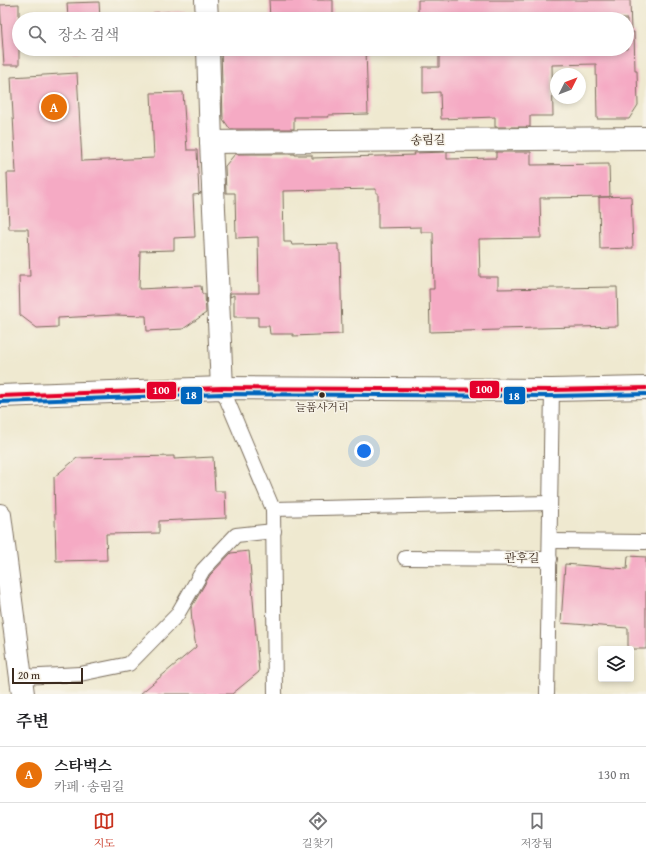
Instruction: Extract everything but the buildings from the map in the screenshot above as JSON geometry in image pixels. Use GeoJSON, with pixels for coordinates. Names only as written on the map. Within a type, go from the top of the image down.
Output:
{"type":"FeatureCollection","features":[{"type":"Feature","properties":{"kind":"street"},"geometry":{"type":"LineString","coordinates":[[206,0],[207,12]]}},
{"type":"Feature","properties":{"kind":"street"},"geometry":{"type":"LineString","coordinates":[[208,56],[222,388]]}},
{"type":"Feature","properties":{"kind":"street","name":"송림길"},"geometry":{"type":"LineString","coordinates":[[211,142],[646,138]]}},
{"type":"Feature","properties":{"kind":"street"},"geometry":{"type":"LineString","coordinates":[[0,396],[222,388],[552,390],[646,388]]}},
{"type":"Feature","properties":{"kind":"street"},"geometry":{"type":"LineString","coordinates":[[0,515],[22,685]]}},
{"type":"Feature","properties":{"kind":"lane"},"geometry":{"type":"LineString","coordinates":[[222,388],[273,509],[275,694]]}},
{"type":"Feature","properties":{"kind":"lane","name":"관후길"},"geometry":{"type":"LineString","coordinates":[[547,694],[551,541],[550,503],[552,390]]}},
{"type":"Feature","properties":{"kind":"lane"},"geometry":{"type":"LineString","coordinates":[[273,509],[550,503]]}},
{"type":"Feature","properties":{"kind":"lane"},"geometry":{"type":"LineString","coordinates":[[22,685],[129,664],[177,615],[203,570],[236,535],[274,531]]}},
{"type":"Feature","properties":{"kind":"lane"},"geometry":{"type":"LineString","coordinates":[[551,541],[646,542]]}},
{"type":"Feature","properties":{"kind":"lane","name":"관후길"},"geometry":{"type":"LineString","coordinates":[[406,558],[550,558]]}},
{"type":"Feature","properties":{"kind":"transit line","name":"100"},"geometry":{"type":"LineString","coordinates":[[0,396],[222,388],[552,390],[646,388]]}},
{"type":"Feature","properties":{"kind":"transit line","name":"18"},"geometry":{"type":"LineString","coordinates":[[0,402],[222,394],[552,396],[646,394]]}},
{"type":"Feature","properties":{"kind":"place","name":"스타벅스"},"geometry":{"type":"Point","coordinates":[54,107]}},
{"type":"Feature","properties":{"kind":"place","name":"늘품사거리"},"geometry":{"type":"Point","coordinates":[322,395]}}]}
